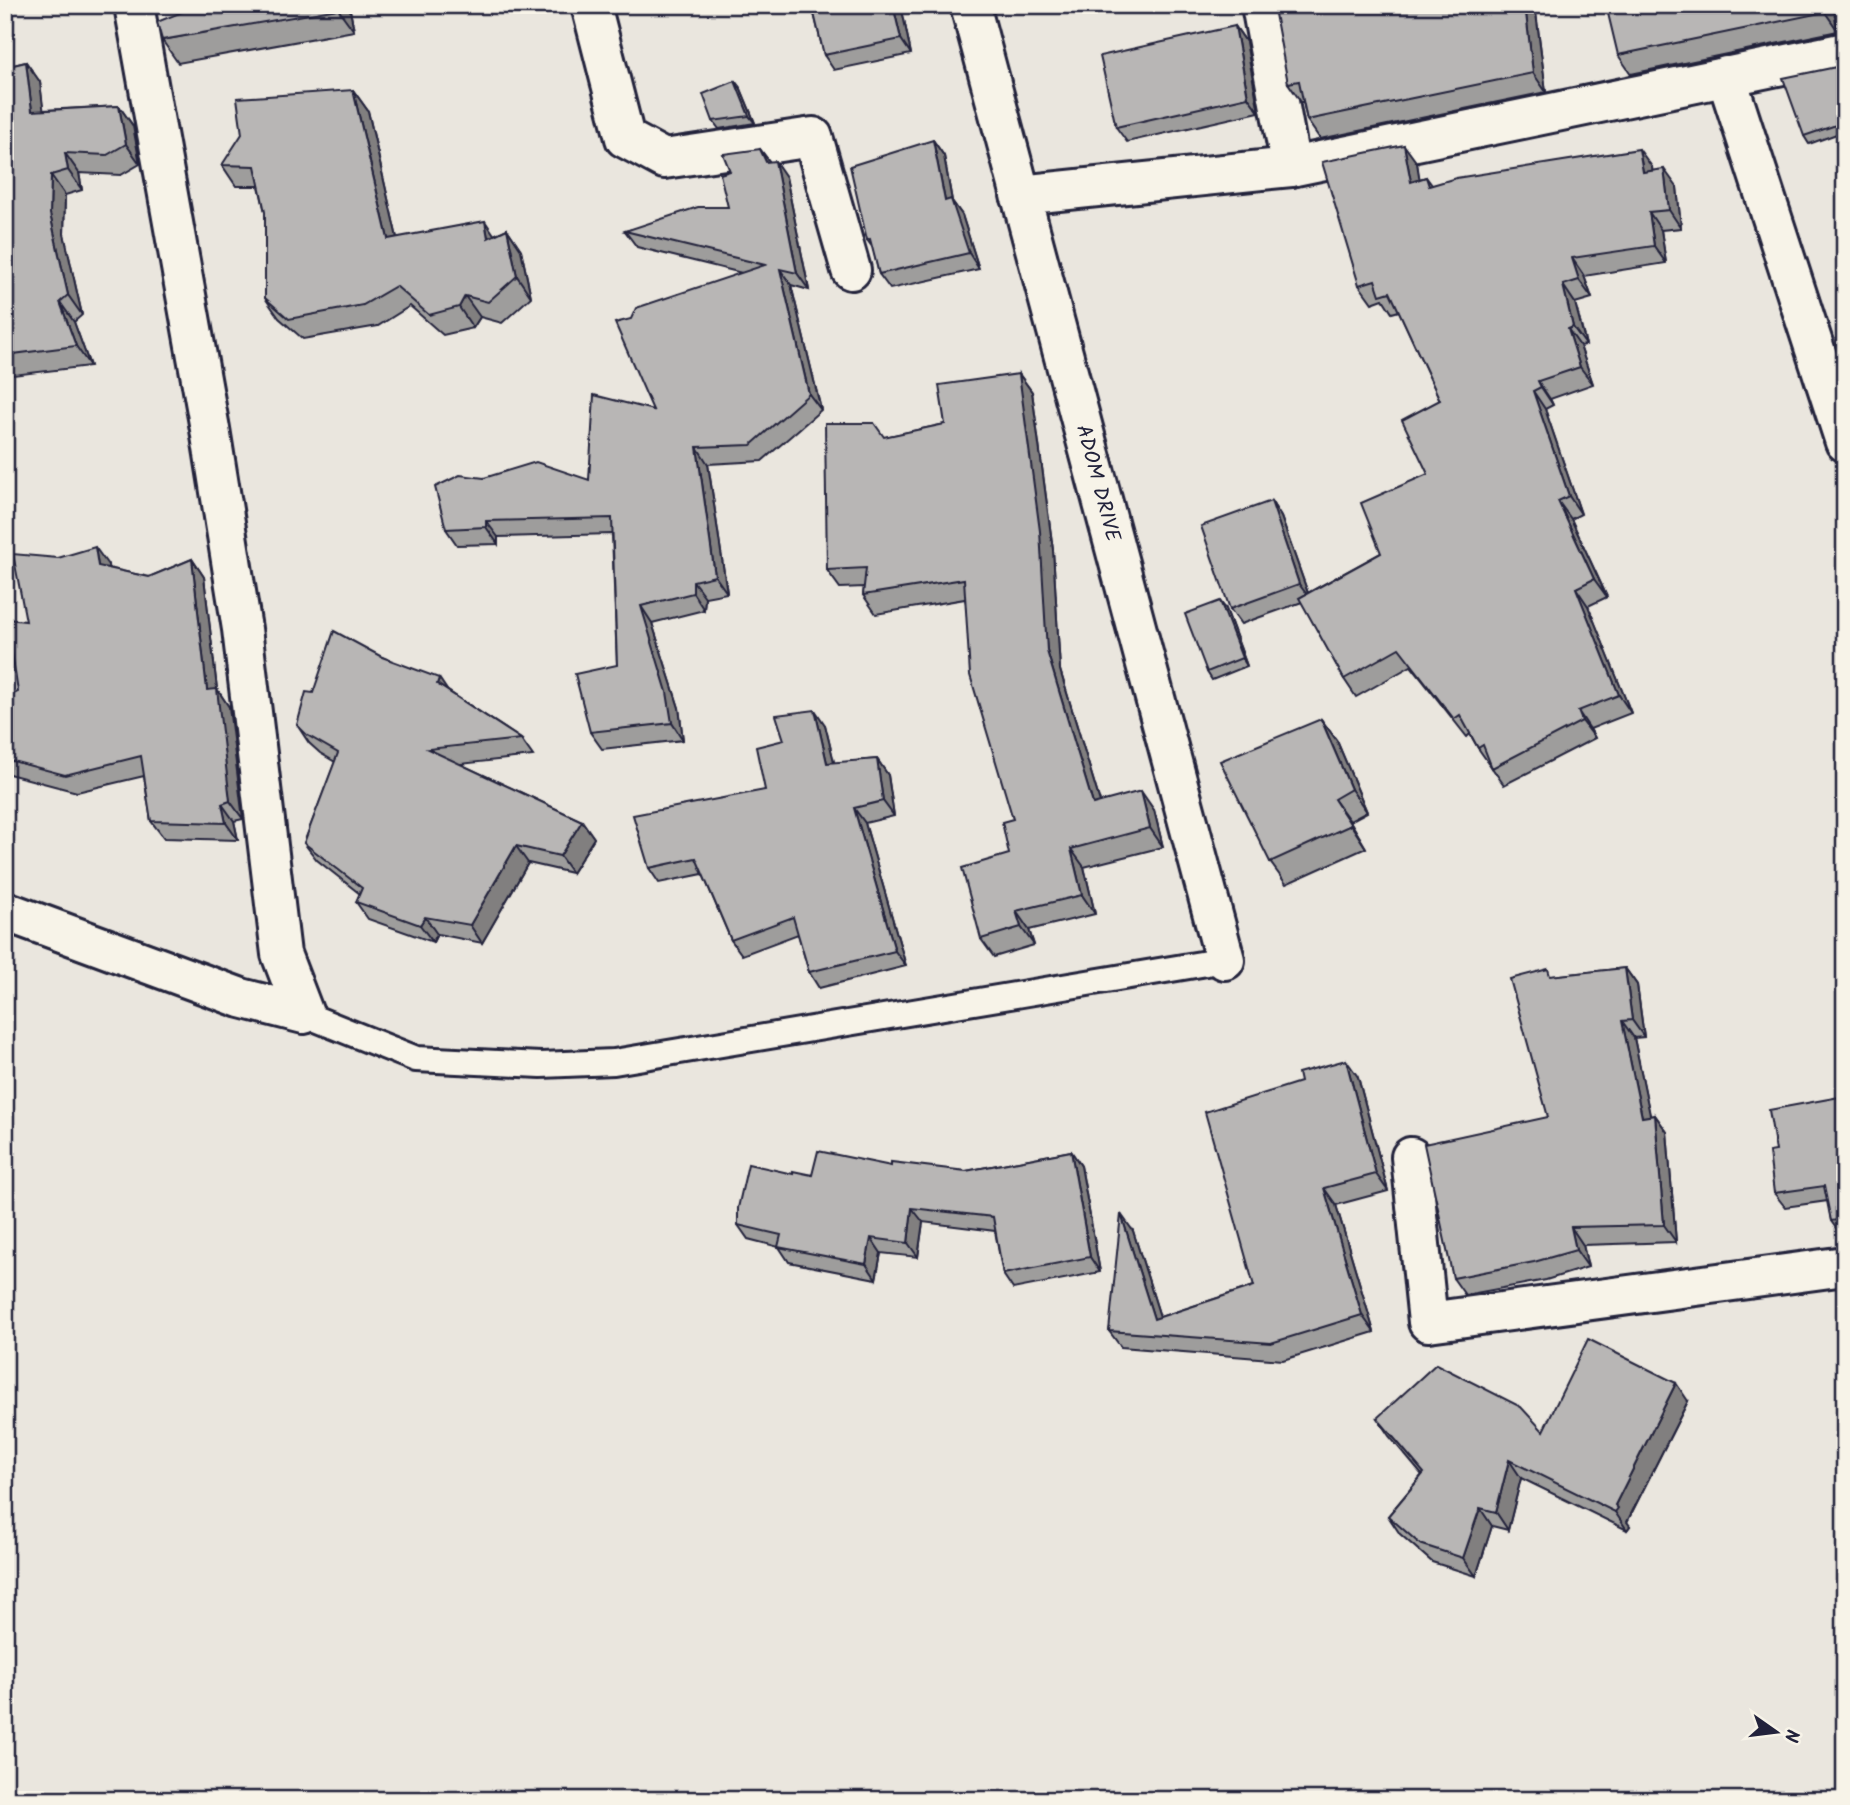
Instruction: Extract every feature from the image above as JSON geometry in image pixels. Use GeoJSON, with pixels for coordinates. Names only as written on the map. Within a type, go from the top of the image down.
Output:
{"type":"FeatureCollection","features":[{"type":"Feature","properties":{"kind":"street"},"geometry":{"type":"LineString","coordinates":[[134,5],[210,429],[240,616],[281,954],[304,1014]]}},
{"type":"Feature","properties":{"kind":"street"},"geometry":{"type":"LineString","coordinates":[[592,5],[625,138],[664,159],[813,137],[851,270]]}},
{"type":"Feature","properties":{"kind":"street","name":"ADOM DRIVE"},"geometry":{"type":"LineString","coordinates":[[970,5],[1225,960]]}},
{"type":"Feature","properties":{"kind":"street"},"geometry":{"type":"LineString","coordinates":[[1261,5],[1291,166]]}},
{"type":"Feature","properties":{"kind":"street"},"geometry":{"type":"LineString","coordinates":[[1020,195],[1291,166],[1845,52]]}},
{"type":"Feature","properties":{"kind":"street"},"geometry":{"type":"LineString","coordinates":[[1726,76],[1845,442]]}},
{"type":"Feature","properties":{"kind":"street"},"geometry":{"type":"LineString","coordinates":[[5,911],[241,998],[304,1014]]}},
{"type":"Feature","properties":{"kind":"street"},"geometry":{"type":"LineString","coordinates":[[1411,1157],[1429,1322],[1845,1266]]}},
{"type":"Feature","properties":{"kind":"lane"},"geometry":{"type":"LineString","coordinates":[[304,1014],[416,1059],[541,1065],[614,1062],[1225,960]]}},
{"type":"Feature","properties":{"kind":"building"},"geometry":{"type":"Polygon","coordinates":[[[199,5],[338,5],[338,9],[162,40],[157,22],[199,5]]]}},
{"type":"Feature","properties":{"kind":"building"},"geometry":{"type":"Polygon","coordinates":[[[812,5],[893,5],[901,39],[824,55],[812,5]]]}},
{"type":"Feature","properties":{"kind":"building"},"geometry":{"type":"Polygon","coordinates":[[[1290,5],[1525,5],[1533,73],[1307,120],[1299,81],[1288,83],[1275,14],[1291,10],[1290,5]]]}},
{"type":"Feature","properties":{"kind":"building"},"geometry":{"type":"Polygon","coordinates":[[[1606,5],[1823,5],[1825,12],[1618,55],[1606,5]]]}},
{"type":"Feature","properties":{"kind":"building"},"geometry":{"type":"Polygon","coordinates":[[[1235,26],[1248,97],[1116,127],[1100,56],[1235,26]]]}},
{"type":"Feature","properties":{"kind":"building"},"geometry":{"type":"Polygon","coordinates":[[[26,62],[32,111],[119,106],[126,144],[107,155],[65,153],[68,170],[51,175],[50,214],[68,295],[60,302],[76,346],[5,355],[5,67],[26,62]]]}},
{"type":"Feature","properties":{"kind":"building"},"geometry":{"type":"Polygon","coordinates":[[[1841,66],[1845,89],[1845,122],[1804,136],[1783,78],[1841,66]]]}},
{"type":"Feature","properties":{"kind":"building"},"geometry":{"type":"Polygon","coordinates":[[[735,81],[749,116],[713,121],[703,94],[735,81]]]}},
{"type":"Feature","properties":{"kind":"building"},"geometry":{"type":"Polygon","coordinates":[[[353,90],[388,239],[485,221],[488,238],[507,229],[517,276],[488,302],[465,296],[459,307],[429,315],[396,286],[363,305],[289,319],[265,298],[265,212],[255,166],[222,165],[242,134],[237,98],[353,90]]]}},
{"type":"Feature","properties":{"kind":"building"},"geometry":{"type":"Polygon","coordinates":[[[933,140],[945,201],[951,199],[969,253],[879,274],[870,239],[867,240],[850,166],[933,140]]]}},
{"type":"Feature","properties":{"kind":"building"},"geometry":{"type":"Polygon","coordinates":[[[1404,145],[1411,182],[1426,177],[1429,186],[1456,178],[1639,149],[1643,172],[1664,169],[1669,210],[1649,212],[1654,246],[1572,258],[1579,280],[1563,285],[1573,327],[1568,329],[1580,367],[1538,381],[1541,387],[1533,391],[1569,496],[1558,501],[1594,579],[1576,588],[1619,695],[1578,711],[1582,721],[1492,768],[1483,745],[1478,748],[1460,715],[1454,719],[1399,648],[1344,679],[1299,598],[1381,553],[1361,503],[1428,474],[1402,420],[1440,400],[1390,292],[1380,295],[1375,280],[1359,285],[1322,162],[1404,145]]]}},
{"type":"Feature","properties":{"kind":"building"},"geometry":{"type":"Polygon","coordinates":[[[760,149],[766,162],[775,161],[797,273],[780,269],[809,394],[751,445],[697,447],[715,576],[693,581],[693,593],[641,606],[667,692],[672,723],[590,732],[575,674],[617,665],[612,518],[486,521],[486,527],[446,529],[435,487],[460,475],[484,478],[536,462],[589,480],[594,395],[653,410],[615,323],[631,319],[636,308],[765,265],[625,231],[698,207],[728,207],[720,174],[730,171],[723,154],[760,149]]]}},
{"type":"Feature","properties":{"kind":"building"},"geometry":{"type":"Polygon","coordinates":[[[1019,374],[1040,531],[1047,651],[1093,804],[1141,791],[1150,828],[1071,849],[1082,895],[1016,911],[1021,927],[981,939],[962,868],[1009,854],[1002,822],[1013,819],[970,675],[964,579],[863,595],[866,568],[827,570],[825,423],[874,423],[884,437],[945,424],[939,385],[1019,374]]]}},
{"type":"Feature","properties":{"kind":"building"},"geometry":{"type":"Polygon","coordinates":[[[1271,501],[1299,584],[1230,609],[1201,526],[1271,501]]]}},
{"type":"Feature","properties":{"kind":"building"},"geometry":{"type":"Polygon","coordinates":[[[95,547],[98,566],[149,577],[192,559],[207,690],[217,689],[230,801],[222,804],[226,823],[151,821],[141,756],[65,775],[5,759],[5,730],[12,730],[9,696],[18,692],[7,619],[26,621],[13,554],[58,558],[95,547]]]}},
{"type":"Feature","properties":{"kind":"building"},"geometry":{"type":"Polygon","coordinates":[[[1220,601],[1242,658],[1207,672],[1185,614],[1220,601]]]}},
{"type":"Feature","properties":{"kind":"building"},"geometry":{"type":"Polygon","coordinates":[[[334,631],[382,657],[439,678],[437,684],[521,739],[428,749],[582,821],[560,856],[516,846],[470,925],[425,917],[420,925],[356,902],[362,888],[304,843],[338,753],[307,735],[297,725],[306,692],[313,693],[334,631]]]}},
{"type":"Feature","properties":{"kind":"building"},"geometry":{"type":"Polygon","coordinates":[[[815,710],[827,763],[877,759],[883,801],[854,808],[895,951],[809,972],[793,917],[731,940],[696,858],[649,868],[633,815],[765,790],[756,747],[784,740],[776,715],[815,710]]]}},
{"type":"Feature","properties":{"kind":"building"},"geometry":{"type":"Polygon","coordinates":[[[1321,719],[1351,789],[1334,799],[1351,825],[1270,862],[1220,761],[1321,719]]]}},
{"type":"Feature","properties":{"kind":"building"},"geometry":{"type":"Polygon","coordinates":[[[1625,968],[1632,1020],[1622,1021],[1642,1117],[1655,1115],[1664,1225],[1571,1227],[1576,1250],[1534,1262],[1453,1278],[1424,1144],[1548,1117],[1510,979],[1548,969],[1550,976],[1625,968]]]}},
{"type":"Feature","properties":{"kind":"building"},"geometry":{"type":"Polygon","coordinates":[[[1346,1060],[1376,1174],[1324,1188],[1362,1315],[1271,1343],[1109,1331],[1121,1214],[1154,1319],[1254,1286],[1205,1112],[1300,1082],[1298,1073],[1346,1060]]]}},
{"type":"Feature","properties":{"kind":"building"},"geometry":{"type":"Polygon","coordinates":[[[1845,1096],[1845,1219],[1831,1221],[1824,1186],[1774,1193],[1769,1152],[1776,1151],[1769,1110],[1845,1096]]]}},
{"type":"Feature","properties":{"kind":"building"},"geometry":{"type":"Polygon","coordinates":[[[818,1151],[891,1166],[891,1162],[966,1171],[1071,1151],[1090,1257],[1003,1274],[993,1217],[912,1208],[908,1243],[871,1238],[866,1264],[778,1247],[781,1235],[738,1225],[738,1208],[748,1164],[793,1174],[793,1171],[812,1175],[818,1151]]]}},
{"type":"Feature","properties":{"kind":"building"},"geometry":{"type":"Polygon","coordinates":[[[1588,1339],[1676,1383],[1615,1505],[1618,1508],[1615,1512],[1509,1460],[1496,1512],[1480,1508],[1463,1558],[1420,1544],[1388,1516],[1424,1473],[1377,1418],[1436,1364],[1521,1407],[1543,1431],[1588,1339]]]}}]}
